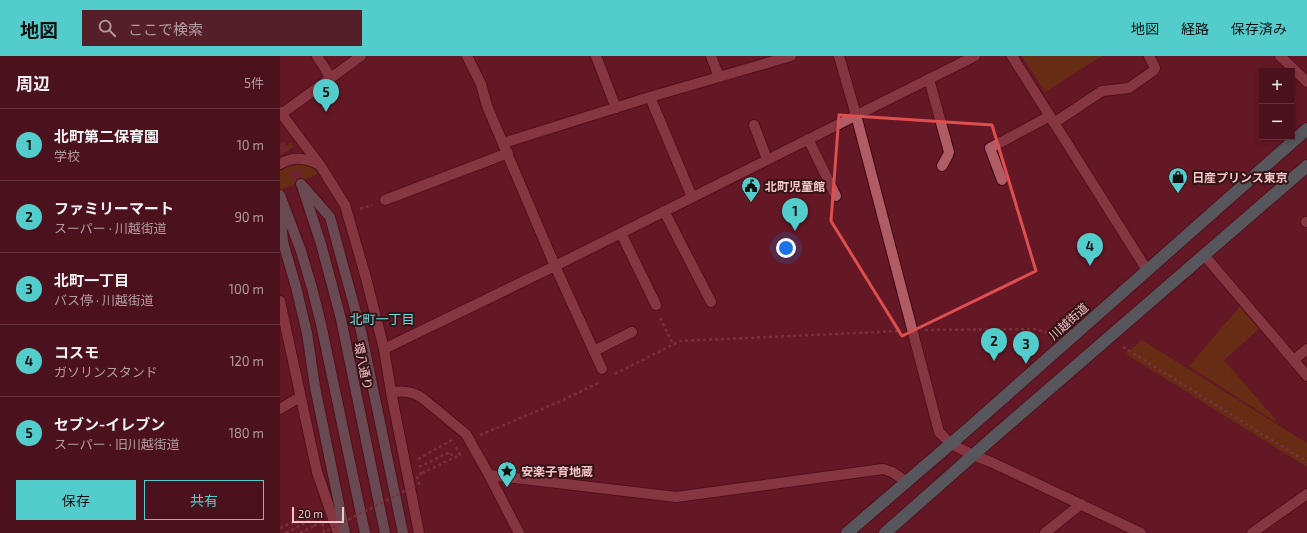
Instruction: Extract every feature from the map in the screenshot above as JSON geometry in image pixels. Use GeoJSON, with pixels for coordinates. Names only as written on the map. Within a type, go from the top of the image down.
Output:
{"type":"FeatureCollection","features":[{"type":"Feature","properties":{"kind":"highway","name":"川越街道"},"geometry":{"type":"LineString","coordinates":[[847,533],[951,444],[1307,129]]}},
{"type":"Feature","properties":{"kind":"highway"},"geometry":{"type":"LineString","coordinates":[[885,533],[1307,166]]}},
{"type":"Feature","properties":{"kind":"main road","name":"環八通り"},"geometry":{"type":"LineString","coordinates":[[385,533],[341,318],[323,251],[301,184],[330,217],[361,332],[403,533]]}},
{"type":"Feature","properties":{"kind":"main road"},"geometry":{"type":"LineString","coordinates":[[280,195],[301,251],[312,288],[365,533]]}},
{"type":"Feature","properties":{"kind":"main road"},"geometry":{"type":"LineString","coordinates":[[280,207],[283,242],[296,287],[306,333],[314,386],[345,533]]}},
{"type":"Feature","properties":{"kind":"street"},"geometry":{"type":"LineString","coordinates":[[317,56],[331,78]]}},
{"type":"Feature","properties":{"kind":"street"},"geometry":{"type":"LineString","coordinates":[[361,56],[280,114],[320,165],[345,205],[366,278],[384,350],[419,533]]}},
{"type":"Feature","properties":{"kind":"street"},"geometry":{"type":"LineString","coordinates":[[467,56],[481,84],[487,106],[555,266],[602,369]]}},
{"type":"Feature","properties":{"kind":"street"},"geometry":{"type":"LineString","coordinates":[[596,56],[616,108]]}},
{"type":"Feature","properties":{"kind":"street"},"geometry":{"type":"LineString","coordinates":[[711,56],[719,77]]}},
{"type":"Feature","properties":{"kind":"street"},"geometry":{"type":"LineString","coordinates":[[504,143],[650,97],[791,56]]}},
{"type":"Feature","properties":{"kind":"street"},"geometry":{"type":"LineString","coordinates":[[839,56],[856,115],[939,432],[951,444],[1141,533]]}},
{"type":"Feature","properties":{"kind":"street"},"geometry":{"type":"LineString","coordinates":[[384,350],[975,56]]}},
{"type":"Feature","properties":{"kind":"street"},"geometry":{"type":"LineString","coordinates":[[1012,56],[1147,270]]}},
{"type":"Feature","properties":{"kind":"street"},"geometry":{"type":"LineString","coordinates":[[1002,180],[990,148],[1052,119],[1102,91],[1129,88],[1155,68],[1149,56]]}},
{"type":"Feature","properties":{"kind":"street"},"geometry":{"type":"LineString","coordinates":[[1280,56],[1307,82]]}},
{"type":"Feature","properties":{"kind":"street"},"geometry":{"type":"LineString","coordinates":[[929,79],[949,152],[942,166]]}},
{"type":"Feature","properties":{"kind":"street"},"geometry":{"type":"LineString","coordinates":[[650,97],[692,197]]}},
{"type":"Feature","properties":{"kind":"street"},"geometry":{"type":"LineString","coordinates":[[754,125],[767,159]]}},
{"type":"Feature","properties":{"kind":"street"},"geometry":{"type":"LineString","coordinates":[[808,139],[836,196]]}},
{"type":"Feature","properties":{"kind":"street"},"geometry":{"type":"LineString","coordinates":[[385,200],[508,153]]}},
{"type":"Feature","properties":{"kind":"street"},"geometry":{"type":"LineString","coordinates":[[280,164],[286,160],[297,158],[308,160],[320,165]]}},
{"type":"Feature","properties":{"kind":"street"},"geometry":{"type":"LineString","coordinates":[[664,211],[711,302]]}},
{"type":"Feature","properties":{"kind":"street"},"geometry":{"type":"LineString","coordinates":[[621,233],[656,305]]}},
{"type":"Feature","properties":{"kind":"street"},"geometry":{"type":"LineString","coordinates":[[1204,255],[1307,376]]}},
{"type":"Feature","properties":{"kind":"street"},"geometry":{"type":"LineString","coordinates":[[280,301],[317,472],[338,533]]}},
{"type":"Feature","properties":{"kind":"street"},"geometry":{"type":"LineString","coordinates":[[594,351],[632,332]]}},
{"type":"Feature","properties":{"kind":"street"},"geometry":{"type":"LineString","coordinates":[[1294,360],[1307,349]]}},
{"type":"Feature","properties":{"kind":"street"},"geometry":{"type":"LineString","coordinates":[[391,392],[403,391],[414,393],[462,430],[489,475],[519,533]]}},
{"type":"Feature","properties":{"kind":"street"},"geometry":{"type":"LineString","coordinates":[[280,409],[300,397]]}},
{"type":"Feature","properties":{"kind":"street"},"geometry":{"type":"LineString","coordinates":[[489,475],[676,497],[882,469],[892,472],[907,482]]}},
{"type":"Feature","properties":{"kind":"street"},"geometry":{"type":"LineString","coordinates":[[1252,533],[1307,494]]}},
{"type":"Feature","properties":{"kind":"street"},"geometry":{"type":"LineString","coordinates":[[1045,533],[1081,504]]}},
{"type":"Feature","properties":{"kind":"path"},"geometry":{"type":"LineString","coordinates":[[356,211],[385,200]]}},
{"type":"Feature","properties":{"kind":"path"},"geometry":{"type":"LineString","coordinates":[[656,305],[655,308],[673,344]]}},
{"type":"Feature","properties":{"kind":"path"},"geometry":{"type":"LineString","coordinates":[[613,375],[680,341],[912,330],[1034,329],[1054,334]]}},
{"type":"Feature","properties":{"kind":"path"},"geometry":{"type":"LineString","coordinates":[[1122,347],[1307,462]]}},
{"type":"Feature","properties":{"kind":"path"},"geometry":{"type":"LineString","coordinates":[[469,440],[561,401],[600,382]]}},
{"type":"Feature","properties":{"kind":"path"},"geometry":{"type":"LineString","coordinates":[[300,533],[322,521],[324,532],[419,484],[417,476],[460,455],[453,441],[416,460]]}},
{"type":"Feature","properties":{"kind":"path"},"geometry":{"type":"LineString","coordinates":[[422,466],[450,452],[454,458]]}},
{"type":"Feature","properties":{"kind":"path"},"geometry":{"type":"LineString","coordinates":[[280,528],[315,512]]}},
{"type":"Feature","properties":{"kind":"path"},"geometry":{"type":"LineString","coordinates":[[286,533],[316,517]]}},
{"type":"Feature","properties":{"kind":"highlighted area"},"geometry":{"type":"Polygon","coordinates":[[[839,115],[992,125],[1036,271],[902,336],[831,221],[839,115]]]}},
{"type":"Feature","properties":{"kind":"shaded area"},"geometry":{"type":"Polygon","coordinates":[[[1022,56],[1102,56],[1045,92],[1022,56]]]}},
{"type":"Feature","properties":{"kind":"shaded area"},"geometry":{"type":"Polygon","coordinates":[[[291,142],[293,147],[280,155],[280,150],[291,142]]]}},
{"type":"Feature","properties":{"kind":"shaded area"},"geometry":{"type":"Polygon","coordinates":[[[297,164],[309,166],[318,174],[280,190],[280,171],[297,164]]]}},
{"type":"Feature","properties":{"kind":"shaded area"},"geometry":{"type":"Polygon","coordinates":[[[1240,306],[1260,328],[1224,360],[1276,420],[1274,421],[1189,366],[1240,306]]]}},
{"type":"Feature","properties":{"kind":"shaded area"},"geometry":{"type":"Polygon","coordinates":[[[1142,340],[1307,443],[1307,467],[1126,354],[1142,340]]]}},
{"type":"Feature","properties":{"kind":"tunnel"},"geometry":{"type":"LineString","coordinates":[[280,144],[301,184]]}},
{"type":"Feature","properties":{"kind":"place","name":"セブン-イレブン"},"geometry":{"type":"Point","coordinates":[326,112]}},
{"type":"Feature","properties":{"kind":"place","name":"日産プリンス東京"},"geometry":{"type":"Point","coordinates":[1178,194]}},
{"type":"Feature","properties":{"kind":"place","name":"北町児童館"},"geometry":{"type":"Point","coordinates":[751,203]}},
{"type":"Feature","properties":{"kind":"place","name":"北町第二保育園"},"geometry":{"type":"Point","coordinates":[795,231]}},
{"type":"Feature","properties":{"kind":"place","name":"コスモ"},"geometry":{"type":"Point","coordinates":[1090,266]}},
{"type":"Feature","properties":{"kind":"place","name":"ファミリーマート"},"geometry":{"type":"Point","coordinates":[994,361]}},
{"type":"Feature","properties":{"kind":"place","name":"北町一丁目"},"geometry":{"type":"Point","coordinates":[1026,364]}},
{"type":"Feature","properties":{"kind":"place","name":"安楽子育地蔵"},"geometry":{"type":"Point","coordinates":[507,488]}},
{"type":"Feature","properties":{"kind":"district","name":"北町一丁目"},"geometry":{"type":"Point","coordinates":[382,319]}}]}
